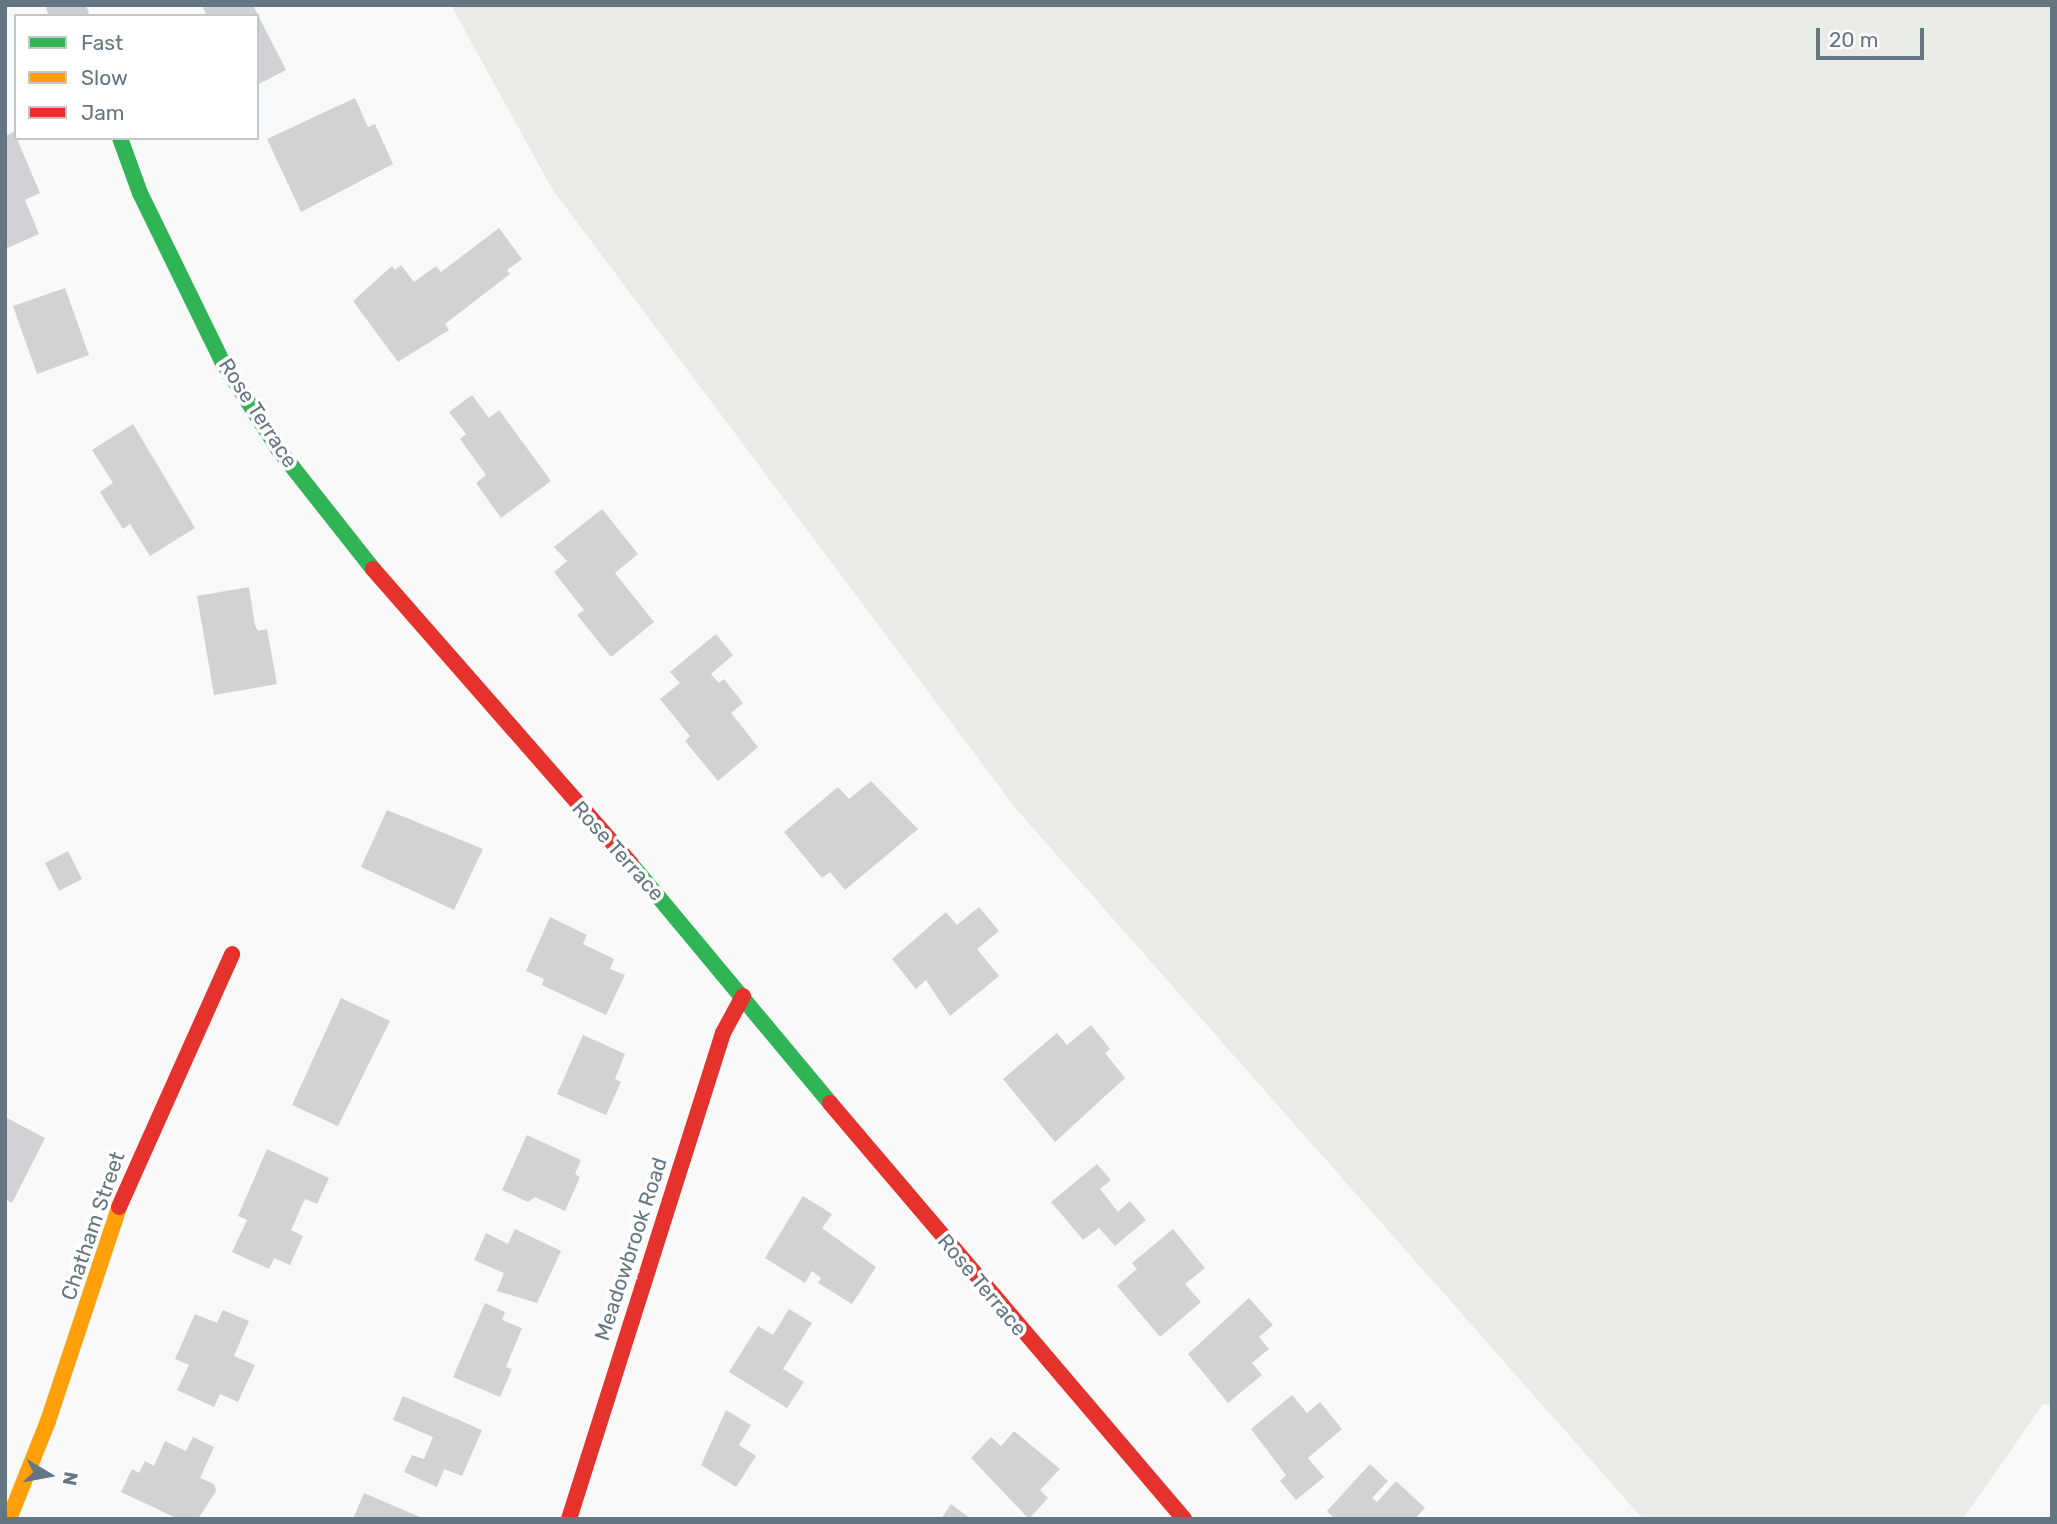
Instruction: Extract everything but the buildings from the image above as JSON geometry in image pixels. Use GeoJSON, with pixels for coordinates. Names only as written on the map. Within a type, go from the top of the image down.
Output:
{"type":"FeatureCollection","features":[{"type":"Feature","properties":{"kind":"street","name":"Rose Terrace"},"geometry":{"type":"LineString","coordinates":[[121,140],[141,193],[222,361],[279,450],[366,562],[743,996],[1168,1514]]}},
{"type":"Feature","properties":{"kind":"street","name":"Chatham Street"},"geometry":{"type":"LineString","coordinates":[[9,1519],[48,1421],[126,1186],[232,954]]}},
{"type":"Feature","properties":{"kind":"street","name":"Meadowbrook Road"},"geometry":{"type":"LineString","coordinates":[[569,1519],[723,1033],[743,996]]}},
{"type":"Feature","properties":{"kind":"shaded area"},"geometry":{"type":"Polygon","coordinates":[[[451,5],[2052,5],[2052,1405],[2043,1404],[1963,1519],[1643,1519],[1017,810],[552,189],[451,5]]]}},
{"type":"Feature","properties":{"kind":"traffic: fast"},"geometry":{"type":"LineString","coordinates":[[121,140],[140,193],[222,361],[279,450],[373,569]]}},
{"type":"Feature","properties":{"kind":"traffic: fast"},"geometry":{"type":"LineString","coordinates":[[631,864],[830,1103]]}},
{"type":"Feature","properties":{"kind":"traffic: slow"},"geometry":{"type":"LineString","coordinates":[[9,1519],[48,1421],[119,1207]]}},
{"type":"Feature","properties":{"kind":"traffic: jam"},"geometry":{"type":"LineString","coordinates":[[373,569],[631,864]]}},
{"type":"Feature","properties":{"kind":"traffic: jam"},"geometry":{"type":"LineString","coordinates":[[119,1207],[232,954]]}},
{"type":"Feature","properties":{"kind":"traffic: jam"},"geometry":{"type":"LineString","coordinates":[[569,1519],[723,1033],[743,996]]}},
{"type":"Feature","properties":{"kind":"traffic: jam"},"geometry":{"type":"LineString","coordinates":[[830,1103],[1184,1519]]}}]}
